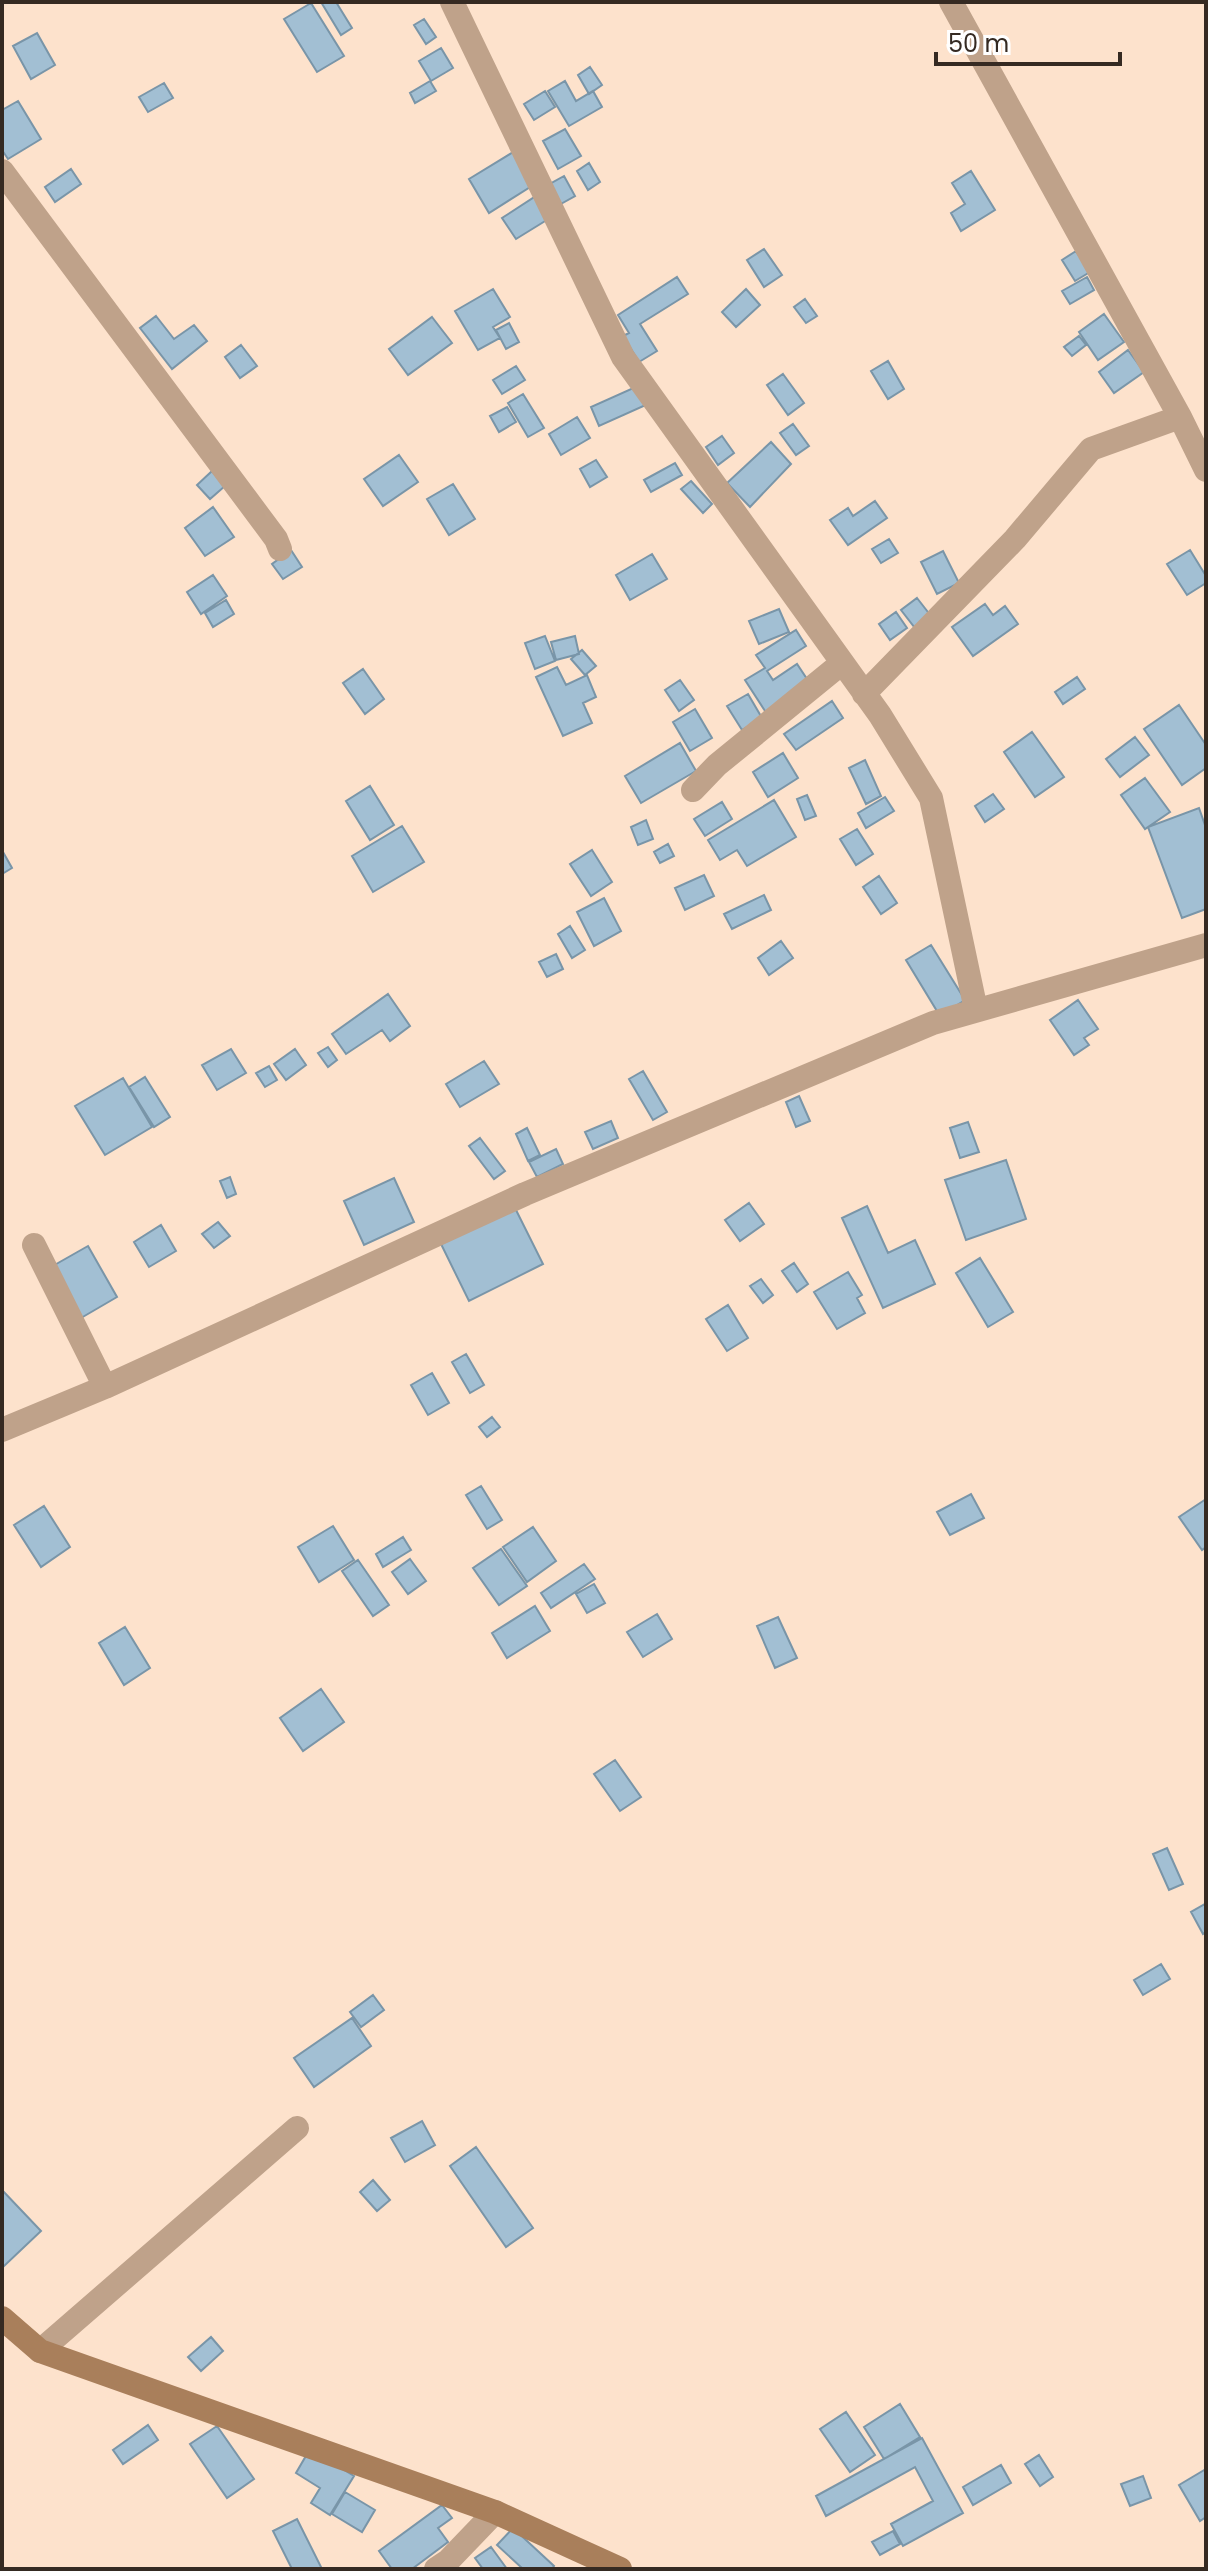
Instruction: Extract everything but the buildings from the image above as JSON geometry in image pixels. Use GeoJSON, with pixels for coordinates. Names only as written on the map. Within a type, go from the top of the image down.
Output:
{"type":"FeatureCollection","features":[{"type":"Feature","properties":{"kind":"main road"},"geometry":{"type":"LineString","coordinates":[[2,2318],[40,2351],[495,2512],[620,2569]]}},
{"type":"Feature","properties":{"kind":"street"},"geometry":{"type":"LineString","coordinates":[[452,2],[623,357],[880,715],[931,798],[976,1010]]}},
{"type":"Feature","properties":{"kind":"street"},"geometry":{"type":"LineString","coordinates":[[951,2],[1180,417],[1206,470]]}},
{"type":"Feature","properties":{"kind":"street"},"geometry":{"type":"LineString","coordinates":[[2,171],[194,427],[276,539],[280,549]]}},
{"type":"Feature","properties":{"kind":"street"},"geometry":{"type":"LineString","coordinates":[[864,694],[1015,539],[1091,449],[1180,417]]}},
{"type":"Feature","properties":{"kind":"street"},"geometry":{"type":"LineString","coordinates":[[693,790],[717,765],[842,663]]}},
{"type":"Feature","properties":{"kind":"street"},"geometry":{"type":"LineString","coordinates":[[2,1430],[105,1387],[525,1194],[933,1023],[1206,945]]}},
{"type":"Feature","properties":{"kind":"street"},"geometry":{"type":"LineString","coordinates":[[34,1245],[105,1387]]}},
{"type":"Feature","properties":{"kind":"street"},"geometry":{"type":"LineString","coordinates":[[40,2351],[297,2128]]}},
{"type":"Feature","properties":{"kind":"street"},"geometry":{"type":"LineString","coordinates":[[436,2569],[448,2561],[495,2512]]}}]}
